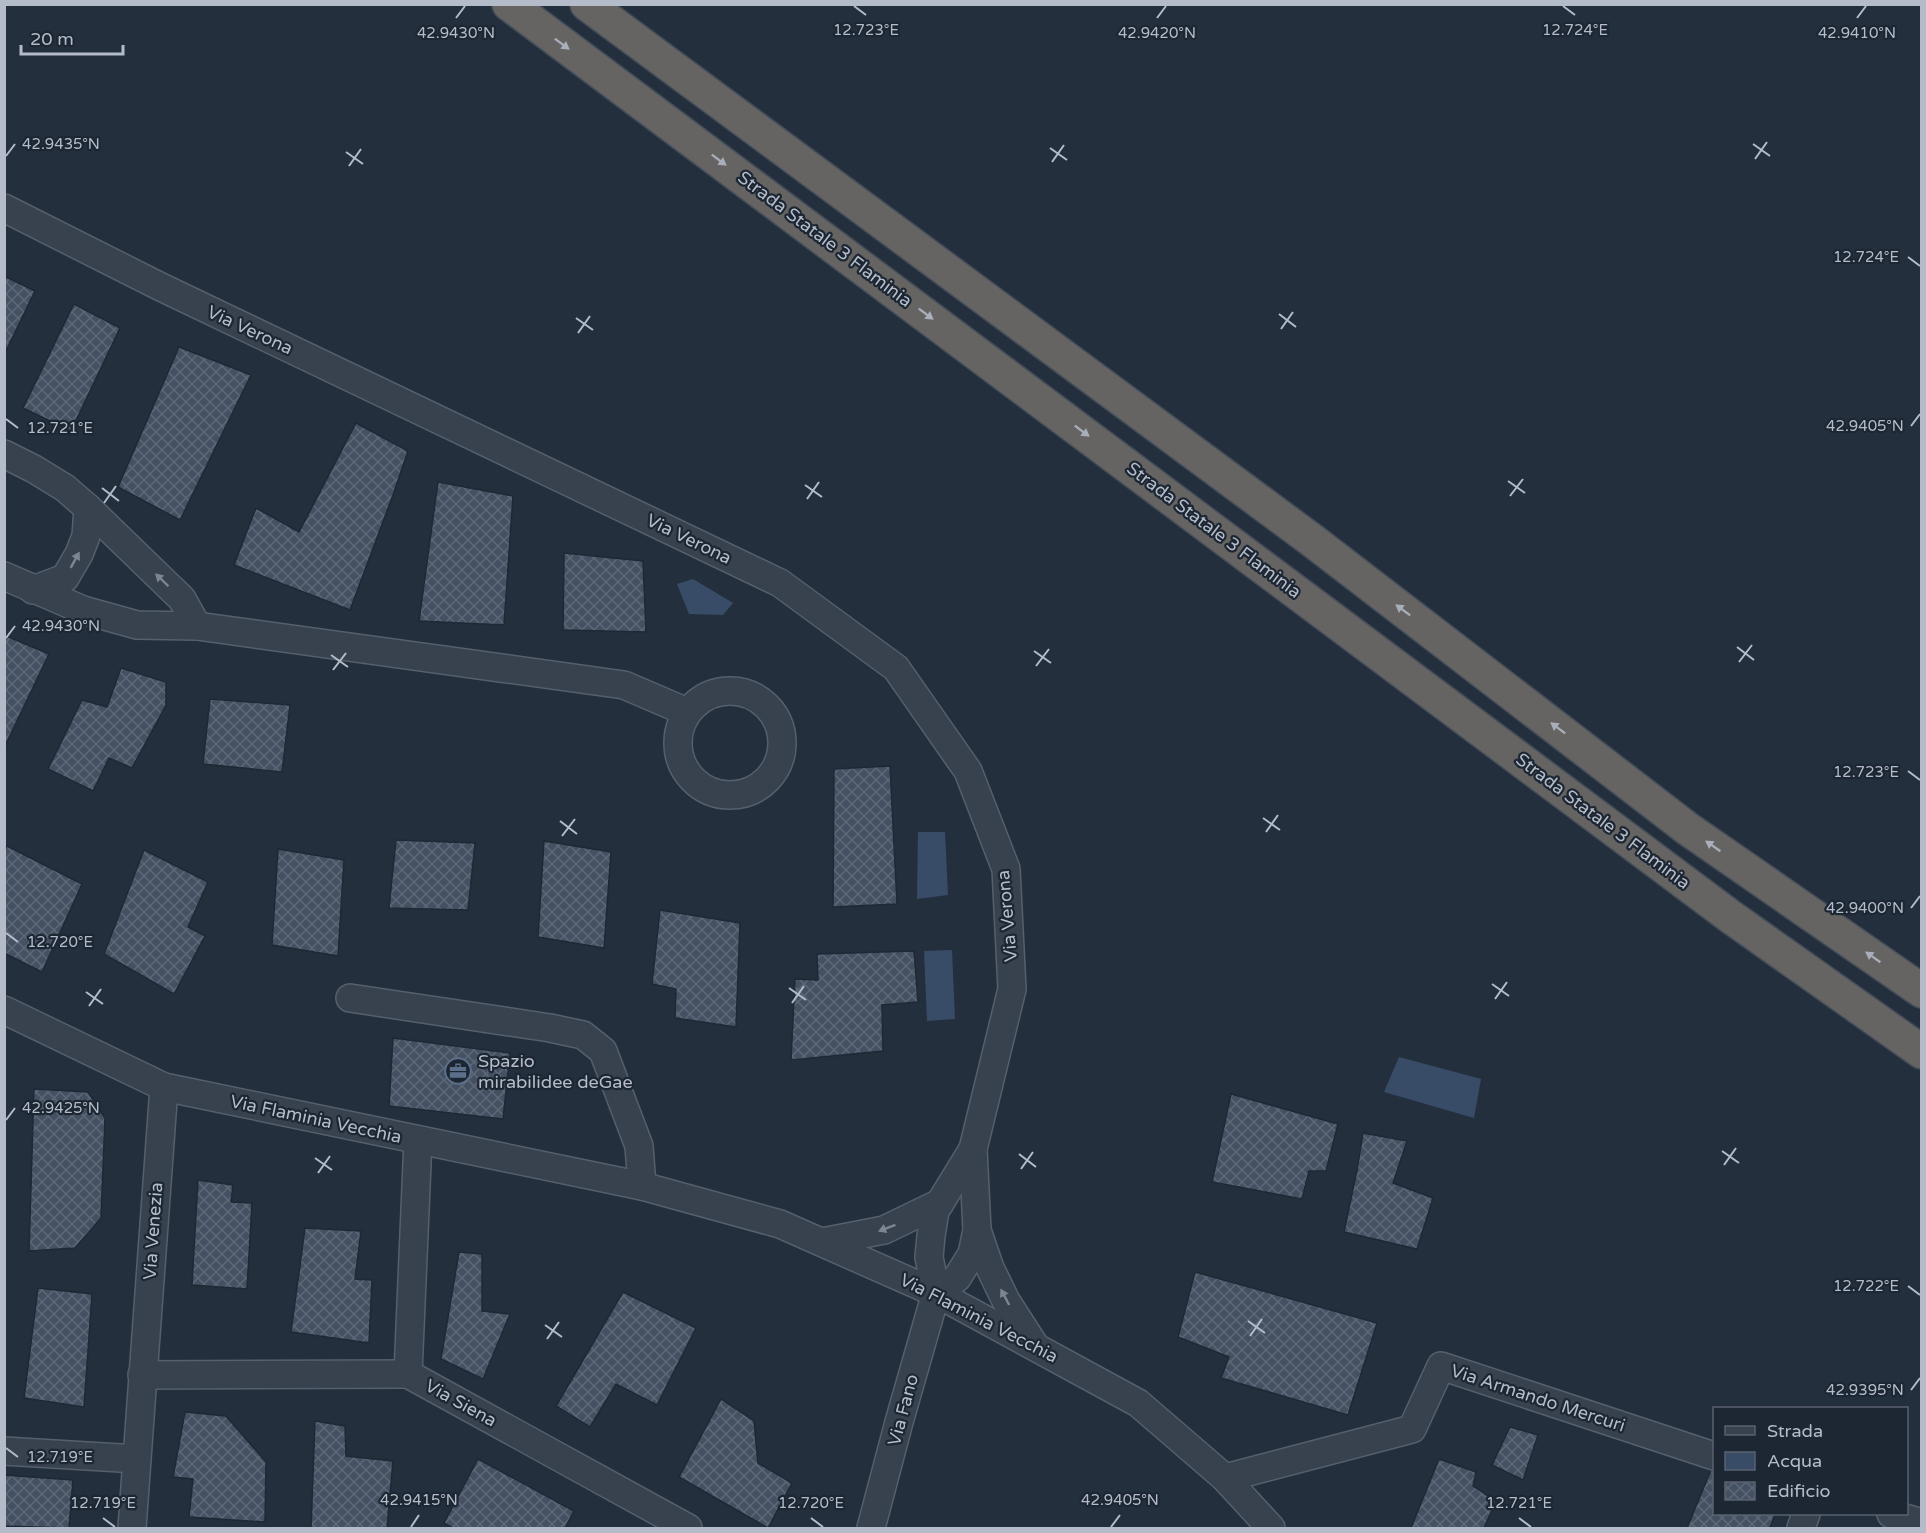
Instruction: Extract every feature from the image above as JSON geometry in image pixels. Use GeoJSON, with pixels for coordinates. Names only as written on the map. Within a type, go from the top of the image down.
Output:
{"type":"FeatureCollection","features":[{"type":"Feature","properties":{"kind":"highway"},"geometry":{"type":"LineString","coordinates":[[587,4],[1312,541],[1688,829],[1922,991]]}},
{"type":"Feature","properties":{"kind":"highway","name":"Strada Statale 3 Flaminia"},"geometry":{"type":"LineString","coordinates":[[511,6],[1731,917],[1922,1052]]}},
{"type":"Feature","properties":{"kind":"street","name":"Via Verona"},"geometry":{"type":"LineString","coordinates":[[4,208],[161,287],[780,582],[896,668],[968,771],[1006,869],[1012,989],[973,1149],[977,1230],[972,1254],[957,1278],[936,1293],[929,1257],[936,1211],[973,1149]]}},
{"type":"Feature","properties":{"kind":"street"},"geometry":{"type":"LineString","coordinates":[[4,454],[64,488],[88,508],[182,599],[197,626]]}},
{"type":"Feature","properties":{"kind":"street"},"geometry":{"type":"LineString","coordinates":[[33,590],[65,578],[86,536],[88,508]]}},
{"type":"Feature","properties":{"kind":"street"},"geometry":{"type":"LineString","coordinates":[[4,576],[83,610],[137,624],[197,626],[624,685],[687,712]]}},
{"type":"Feature","properties":{"kind":"street"},"geometry":{"type":"LineString","coordinates":[[350,998],[583,1035],[603,1051],[639,1146],[642,1186]]}},
{"type":"Feature","properties":{"kind":"street","name":"Via Flaminia Vecchia"},"geometry":{"type":"LineString","coordinates":[[4,1010],[164,1087],[642,1186],[780,1224],[936,1293],[1138,1402],[1225,1478],[1271,1528]]}},
{"type":"Feature","properties":{"kind":"street","name":"Via Venezia"},"geometry":{"type":"LineString","coordinates":[[133,1517],[164,1087]]}},
{"type":"Feature","properties":{"kind":"street","name":"Via Siena"},"geometry":{"type":"LineString","coordinates":[[418,1140],[408,1374],[688,1528]]}},
{"type":"Feature","properties":{"kind":"street"},"geometry":{"type":"LineString","coordinates":[[822,1242],[884,1230],[940,1203]]}},
{"type":"Feature","properties":{"kind":"street","name":"Via Verona"},"geometry":{"type":"LineString","coordinates":[[977,1230],[990,1269],[1035,1347]]}},
{"type":"Feature","properties":{"kind":"street","name":"Via Fano"},"geometry":{"type":"LineString","coordinates":[[872,1528],[898,1422],[936,1293]]}},
{"type":"Feature","properties":{"kind":"street","name":"Via Armando Mercuri"},"geometry":{"type":"LineString","coordinates":[[1225,1478],[1412,1429],[1441,1366],[1713,1456]]}},
{"type":"Feature","properties":{"kind":"street"},"geometry":{"type":"LineString","coordinates":[[142,1375],[408,1374]]}},
{"type":"Feature","properties":{"kind":"street"},"geometry":{"type":"LineString","coordinates":[[4,1451],[137,1459]]}},
{"type":"Feature","properties":{"kind":"street"},"geometry":{"type":"LineString","coordinates":[[1894,1515],[1922,1523]]}},
{"type":"Feature","properties":{"kind":"water"},"geometry":{"type":"Polygon","coordinates":[[[693,579],[733,603],[723,615],[689,614],[677,584],[693,579]]]}},
{"type":"Feature","properties":{"kind":"water"},"geometry":{"type":"Polygon","coordinates":[[[918,832],[945,832],[948,895],[917,899],[918,832]]]}},
{"type":"Feature","properties":{"kind":"water"},"geometry":{"type":"Polygon","coordinates":[[[952,950],[955,1019],[927,1021],[924,951],[952,950]]]}},
{"type":"Feature","properties":{"kind":"water"},"geometry":{"type":"Polygon","coordinates":[[[1399,1057],[1481,1079],[1474,1118],[1384,1092],[1399,1057]]]}},
{"type":"Feature","properties":{"kind":"building"},"geometry":{"type":"Polygon","coordinates":[[[4,276],[35,291],[4,355],[4,276]]]}},
{"type":"Feature","properties":{"kind":"building"},"geometry":{"type":"Polygon","coordinates":[[[74,304],[120,328],[71,431],[23,408],[74,304]]]}},
{"type":"Feature","properties":{"kind":"building"},"geometry":{"type":"Polygon","coordinates":[[[179,347],[251,375],[180,520],[118,487],[179,347]]]}},
{"type":"Feature","properties":{"kind":"building"},"geometry":{"type":"Polygon","coordinates":[[[356,423],[408,451],[350,610],[234,565],[256,508],[299,532],[356,423]]]}},
{"type":"Feature","properties":{"kind":"building"},"geometry":{"type":"Polygon","coordinates":[[[438,482],[513,496],[504,625],[419,621],[438,482]]]}},
{"type":"Feature","properties":{"kind":"building"},"geometry":{"type":"Polygon","coordinates":[[[564,553],[643,561],[646,632],[563,630],[564,553]]]}},
{"type":"Feature","properties":{"kind":"building"},"geometry":{"type":"Polygon","coordinates":[[[4,635],[49,654],[4,748],[4,635]]]}},
{"type":"Feature","properties":{"kind":"building"},"geometry":{"type":"Polygon","coordinates":[[[121,668],[166,682],[166,705],[132,768],[109,758],[93,791],[48,769],[82,700],[107,707],[121,668]]]}},
{"type":"Feature","properties":{"kind":"building"},"geometry":{"type":"Polygon","coordinates":[[[210,699],[290,705],[282,772],[203,764],[210,699]]]}},
{"type":"Feature","properties":{"kind":"building"},"geometry":{"type":"Polygon","coordinates":[[[890,766],[897,904],[833,907],[834,769],[890,766]]]}},
{"type":"Feature","properties":{"kind":"building"},"geometry":{"type":"Polygon","coordinates":[[[396,840],[475,843],[468,910],[389,908],[396,840]]]}},
{"type":"Feature","properties":{"kind":"building"},"geometry":{"type":"Polygon","coordinates":[[[544,841],[611,852],[604,948],[538,937],[544,841]]]}},
{"type":"Feature","properties":{"kind":"building"},"geometry":{"type":"Polygon","coordinates":[[[7,846],[82,884],[42,972],[4,953],[4,851],[7,846]]]}},
{"type":"Feature","properties":{"kind":"building"},"geometry":{"type":"Polygon","coordinates":[[[278,849],[344,860],[338,956],[272,945],[278,849]]]}},
{"type":"Feature","properties":{"kind":"building"},"geometry":{"type":"Polygon","coordinates":[[[144,850],[208,882],[188,927],[205,936],[174,994],[104,954],[144,850]]]}},
{"type":"Feature","properties":{"kind":"building"},"geometry":{"type":"Polygon","coordinates":[[[660,910],[740,923],[736,1027],[675,1018],[676,989],[652,984],[660,910]]]}},
{"type":"Feature","properties":{"kind":"building"},"geometry":{"type":"Polygon","coordinates":[[[914,951],[918,1002],[882,1005],[883,1051],[791,1060],[795,979],[818,980],[817,954],[914,951]]]}},
{"type":"Feature","properties":{"kind":"building"},"geometry":{"type":"Polygon","coordinates":[[[393,1038],[510,1053],[503,1119],[389,1106],[393,1038]]]}},
{"type":"Feature","properties":{"kind":"building"},"geometry":{"type":"Polygon","coordinates":[[[34,1089],[88,1092],[105,1118],[101,1218],[75,1248],[29,1251],[34,1089]]]}},
{"type":"Feature","properties":{"kind":"building"},"geometry":{"type":"Polygon","coordinates":[[[1231,1094],[1338,1124],[1326,1171],[1309,1171],[1302,1199],[1212,1182],[1231,1094]]]}},
{"type":"Feature","properties":{"kind":"building"},"geometry":{"type":"Polygon","coordinates":[[[1363,1133],[1407,1141],[1393,1183],[1433,1198],[1417,1249],[1344,1232],[1363,1133]]]}},
{"type":"Feature","properties":{"kind":"building"},"geometry":{"type":"Polygon","coordinates":[[[198,1180],[233,1185],[231,1202],[252,1203],[247,1289],[192,1285],[198,1180]]]}},
{"type":"Feature","properties":{"kind":"building"},"geometry":{"type":"Polygon","coordinates":[[[305,1228],[361,1231],[355,1279],[372,1280],[369,1343],[291,1332],[305,1228]]]}},
{"type":"Feature","properties":{"kind":"building"},"geometry":{"type":"Polygon","coordinates":[[[459,1252],[482,1254],[482,1311],[510,1314],[483,1379],[441,1359],[459,1252]]]}},
{"type":"Feature","properties":{"kind":"building"},"geometry":{"type":"Polygon","coordinates":[[[1195,1272],[1377,1323],[1348,1415],[1221,1378],[1229,1357],[1178,1337],[1195,1272]]]}},
{"type":"Feature","properties":{"kind":"building"},"geometry":{"type":"Polygon","coordinates":[[[38,1288],[92,1294],[84,1407],[24,1398],[38,1288]]]}},
{"type":"Feature","properties":{"kind":"building"},"geometry":{"type":"Polygon","coordinates":[[[623,1292],[696,1328],[657,1405],[616,1384],[590,1427],[556,1406],[623,1292]]]}},
{"type":"Feature","properties":{"kind":"building"},"geometry":{"type":"Polygon","coordinates":[[[721,1399],[754,1421],[758,1463],[792,1483],[768,1528],[679,1477],[721,1399]]]}},
{"type":"Feature","properties":{"kind":"building"},"geometry":{"type":"Polygon","coordinates":[[[185,1412],[226,1416],[266,1462],[265,1522],[189,1517],[193,1479],[173,1477],[185,1412]]]}},
{"type":"Feature","properties":{"kind":"building"},"geometry":{"type":"Polygon","coordinates":[[[315,1421],[345,1426],[346,1456],[393,1461],[387,1528],[311,1528],[315,1421]]]}},
{"type":"Feature","properties":{"kind":"building"},"geometry":{"type":"Polygon","coordinates":[[[1510,1427],[1538,1435],[1523,1480],[1492,1465],[1510,1427]]]}},
{"type":"Feature","properties":{"kind":"building"},"geometry":{"type":"Polygon","coordinates":[[[478,1459],[574,1511],[565,1528],[453,1528],[444,1523],[478,1459]]]}},
{"type":"Feature","properties":{"kind":"building"},"geometry":{"type":"Polygon","coordinates":[[[1439,1459],[1476,1472],[1473,1486],[1496,1501],[1484,1528],[1411,1528],[1439,1459]]]}},
{"type":"Feature","properties":{"kind":"building"},"geometry":{"type":"Polygon","coordinates":[[[1711,1470],[1713,1471],[1713,1515],[1775,1515],[1770,1528],[1687,1528],[1711,1470]]]}},
{"type":"Feature","properties":{"kind":"building"},"geometry":{"type":"Polygon","coordinates":[[[4,1475],[73,1480],[69,1528],[4,1526],[4,1475]]]}},
{"type":"Feature","properties":{"kind":"place","name":"Spazio mirabilidee deGae"},"geometry":{"type":"Point","coordinates":[458,1071]}}]}
